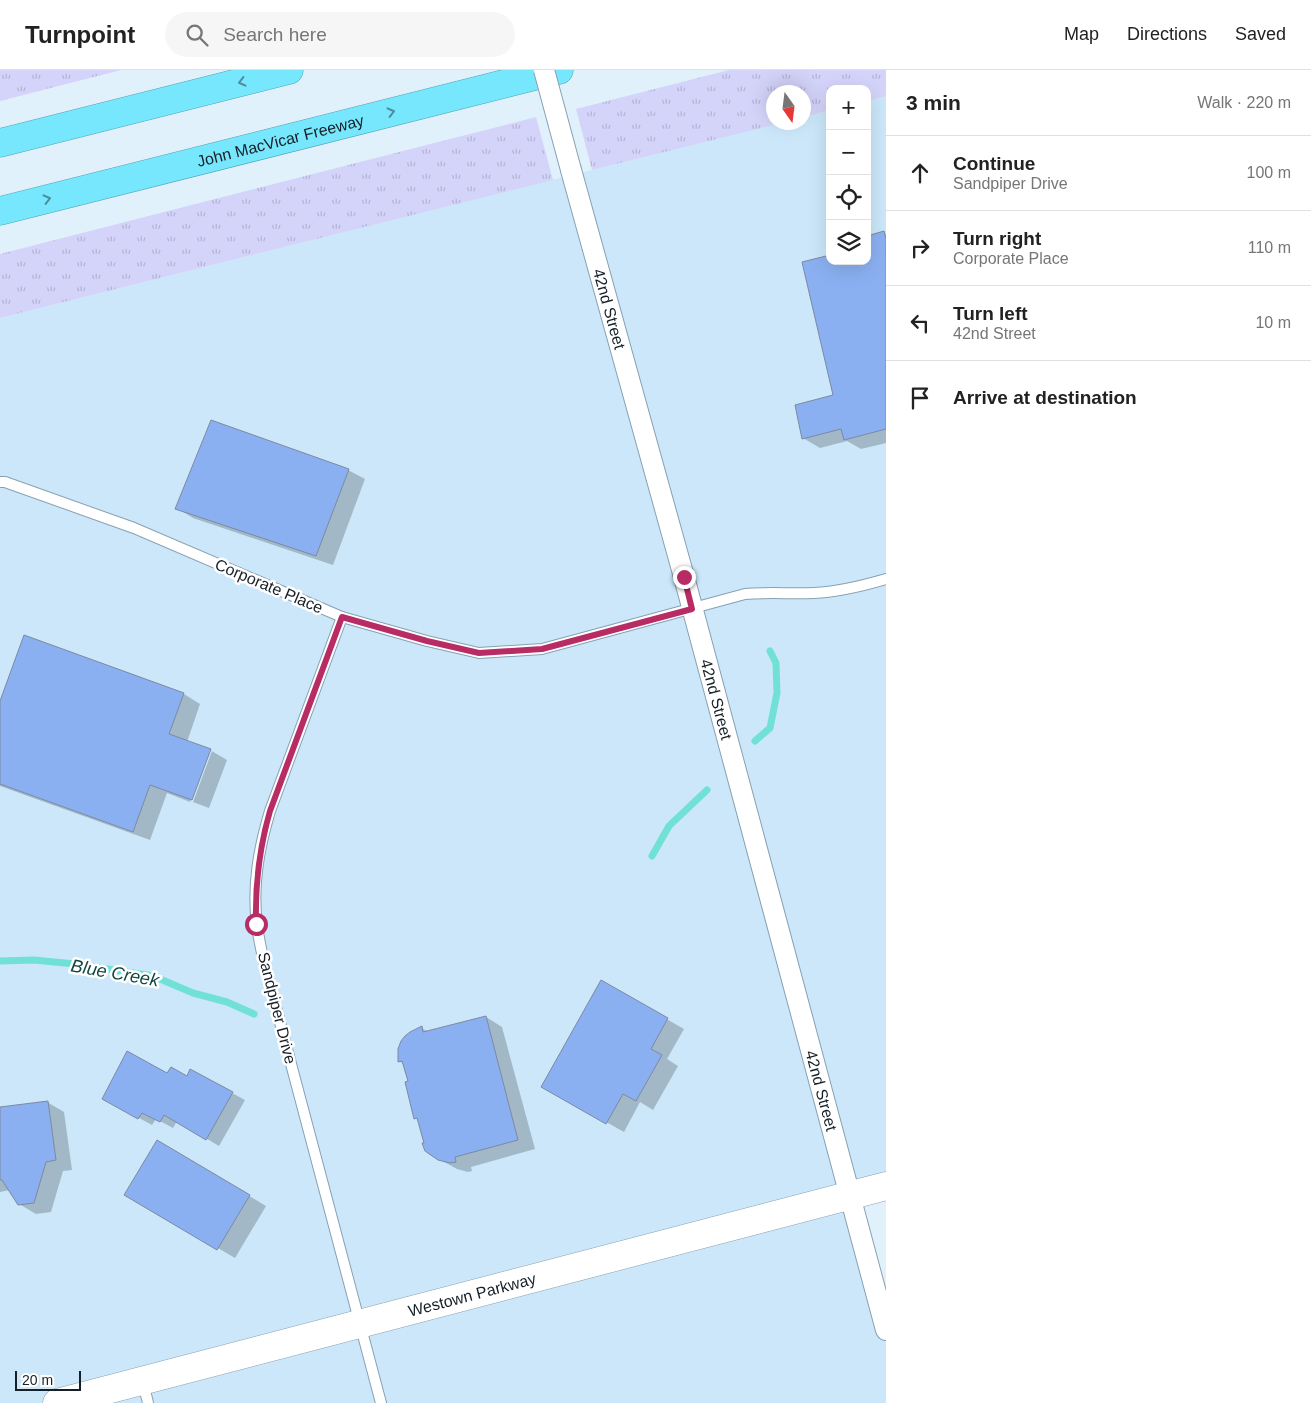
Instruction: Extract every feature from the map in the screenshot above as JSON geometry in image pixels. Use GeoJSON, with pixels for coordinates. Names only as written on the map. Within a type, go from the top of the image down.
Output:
{"type":"FeatureCollection","features":[{"type":"Feature","properties":{"kind":"highway"},"geometry":{"type":"LineString","coordinates":[[0,144],[289,70]]}},
{"type":"Feature","properties":{"kind":"highway","name":"John MacVicar Freeway"},"geometry":{"type":"LineString","coordinates":[[0,211],[560,70]]}},
{"type":"Feature","properties":{"kind":"highway"},"geometry":{"type":"LineString","coordinates":[[0,133],[83,122]]}},
{"type":"Feature","properties":{"kind":"street","name":"42nd Street"},"geometry":{"type":"LineString","coordinates":[[544,70],[692,609],[886,1330]]}},
{"type":"Feature","properties":{"kind":"street","name":"Westown Parkway"},"geometry":{"type":"LineString","coordinates":[[57,1403],[145,1392],[360,1324],[886,1186]]}},
{"type":"Feature","properties":{"kind":"lane","name":"Corporate Place"},"geometry":{"type":"LineString","coordinates":[[0,482],[5,482],[134,528],[342,617],[427,641],[479,653],[542,649],[745,594],[764,592],[815,593],[849,589],[886,579]]}},
{"type":"Feature","properties":{"kind":"lane","name":"Sandpiper Drive"},"geometry":{"type":"LineString","coordinates":[[342,617],[270,811],[262,838],[255,895],[256,924],[264,962],[381,1403]]}},
{"type":"Feature","properties":{"kind":"shaded area"},"geometry":{"type":"Polygon","coordinates":[[[886,96],[886,1186],[850,1195],[886,1330],[886,1403],[0,1403],[0,318],[766,126],[766,130],[811,130],[811,115],[826,111],[826,265],[871,265],[871,100],[886,96]]]}},
{"type":"Feature","properties":{"kind":"green space"},"geometry":{"type":"Polygon","coordinates":[[[0,70],[121,70],[0,101],[0,70]]]}},
{"type":"Feature","properties":{"kind":"green space"},"geometry":{"type":"Polygon","coordinates":[[[729,70],[886,70],[886,96],[871,100],[871,85],[826,85],[826,111],[811,115],[811,85],[766,85],[766,127],[592,170],[576,109],[729,70]]]}},
{"type":"Feature","properties":{"kind":"green space"},"geometry":{"type":"Polygon","coordinates":[[[536,117],[553,180],[0,318],[0,254],[536,117]]]}},
{"type":"Feature","properties":{"kind":"building"},"geometry":{"type":"Polygon","coordinates":[[[884,231],[886,239],[886,429],[844,440],[841,429],[802,439],[795,405],[833,395],[802,262],[826,256],[826,265],[871,265],[871,235],[884,231]]]}},
{"type":"Feature","properties":{"kind":"building"},"geometry":{"type":"Polygon","coordinates":[[[211,420],[349,469],[316,556],[175,509],[211,420]]]}},
{"type":"Feature","properties":{"kind":"building"},"geometry":{"type":"Polygon","coordinates":[[[24,635],[184,693],[169,734],[211,749],[192,800],[150,785],[133,832],[0,784],[0,701],[24,635]]]}},
{"type":"Feature","properties":{"kind":"building"},"geometry":{"type":"Polygon","coordinates":[[[601,980],[668,1018],[651,1049],[662,1055],[636,1101],[623,1094],[606,1124],[541,1087],[601,980]]]}},
{"type":"Feature","properties":{"kind":"building"},"geometry":{"type":"Polygon","coordinates":[[[486,1016],[518,1140],[455,1157],[456,1162],[450,1163],[438,1160],[425,1151],[422,1143],[424,1143],[417,1118],[414,1119],[405,1082],[408,1081],[402,1061],[398,1062],[398,1049],[405,1036],[422,1026],[423,1032],[486,1016]]]}},
{"type":"Feature","properties":{"kind":"building"},"geometry":{"type":"Polygon","coordinates":[[[127,1051],[167,1073],[171,1067],[187,1076],[190,1069],[233,1092],[206,1140],[164,1115],[160,1122],[142,1113],[138,1119],[102,1099],[127,1051]]]}},
{"type":"Feature","properties":{"kind":"building"},"geometry":{"type":"Polygon","coordinates":[[[48,1101],[56,1160],[46,1162],[34,1203],[18,1205],[2,1180],[0,1180],[0,1107],[48,1101]]]}},
{"type":"Feature","properties":{"kind":"building"},"geometry":{"type":"Polygon","coordinates":[[[157,1140],[250,1195],[217,1250],[124,1195],[157,1140]]]}},
{"type":"Feature","properties":{"kind":"waterway","name":"Blue Creek"},"geometry":{"type":"LineString","coordinates":[[755,741],[770,728],[777,693],[776,663],[770,651]]}},
{"type":"Feature","properties":{"kind":"waterway","name":"Blue Creek"},"geometry":{"type":"LineString","coordinates":[[652,856],[669,826],[707,790]]}},
{"type":"Feature","properties":{"kind":"waterway","name":"Blue Creek"},"geometry":{"type":"LineString","coordinates":[[0,961],[34,960],[75,964],[153,976],[193,993],[227,1002],[254,1014]]}},
{"type":"Feature","properties":{"kind":"route"},"geometry":{"type":"LineString","coordinates":[[256,924],[255,895],[262,838],[270,811],[342,617],[427,641],[479,653],[542,649],[692,609],[684,577]]}}]}
